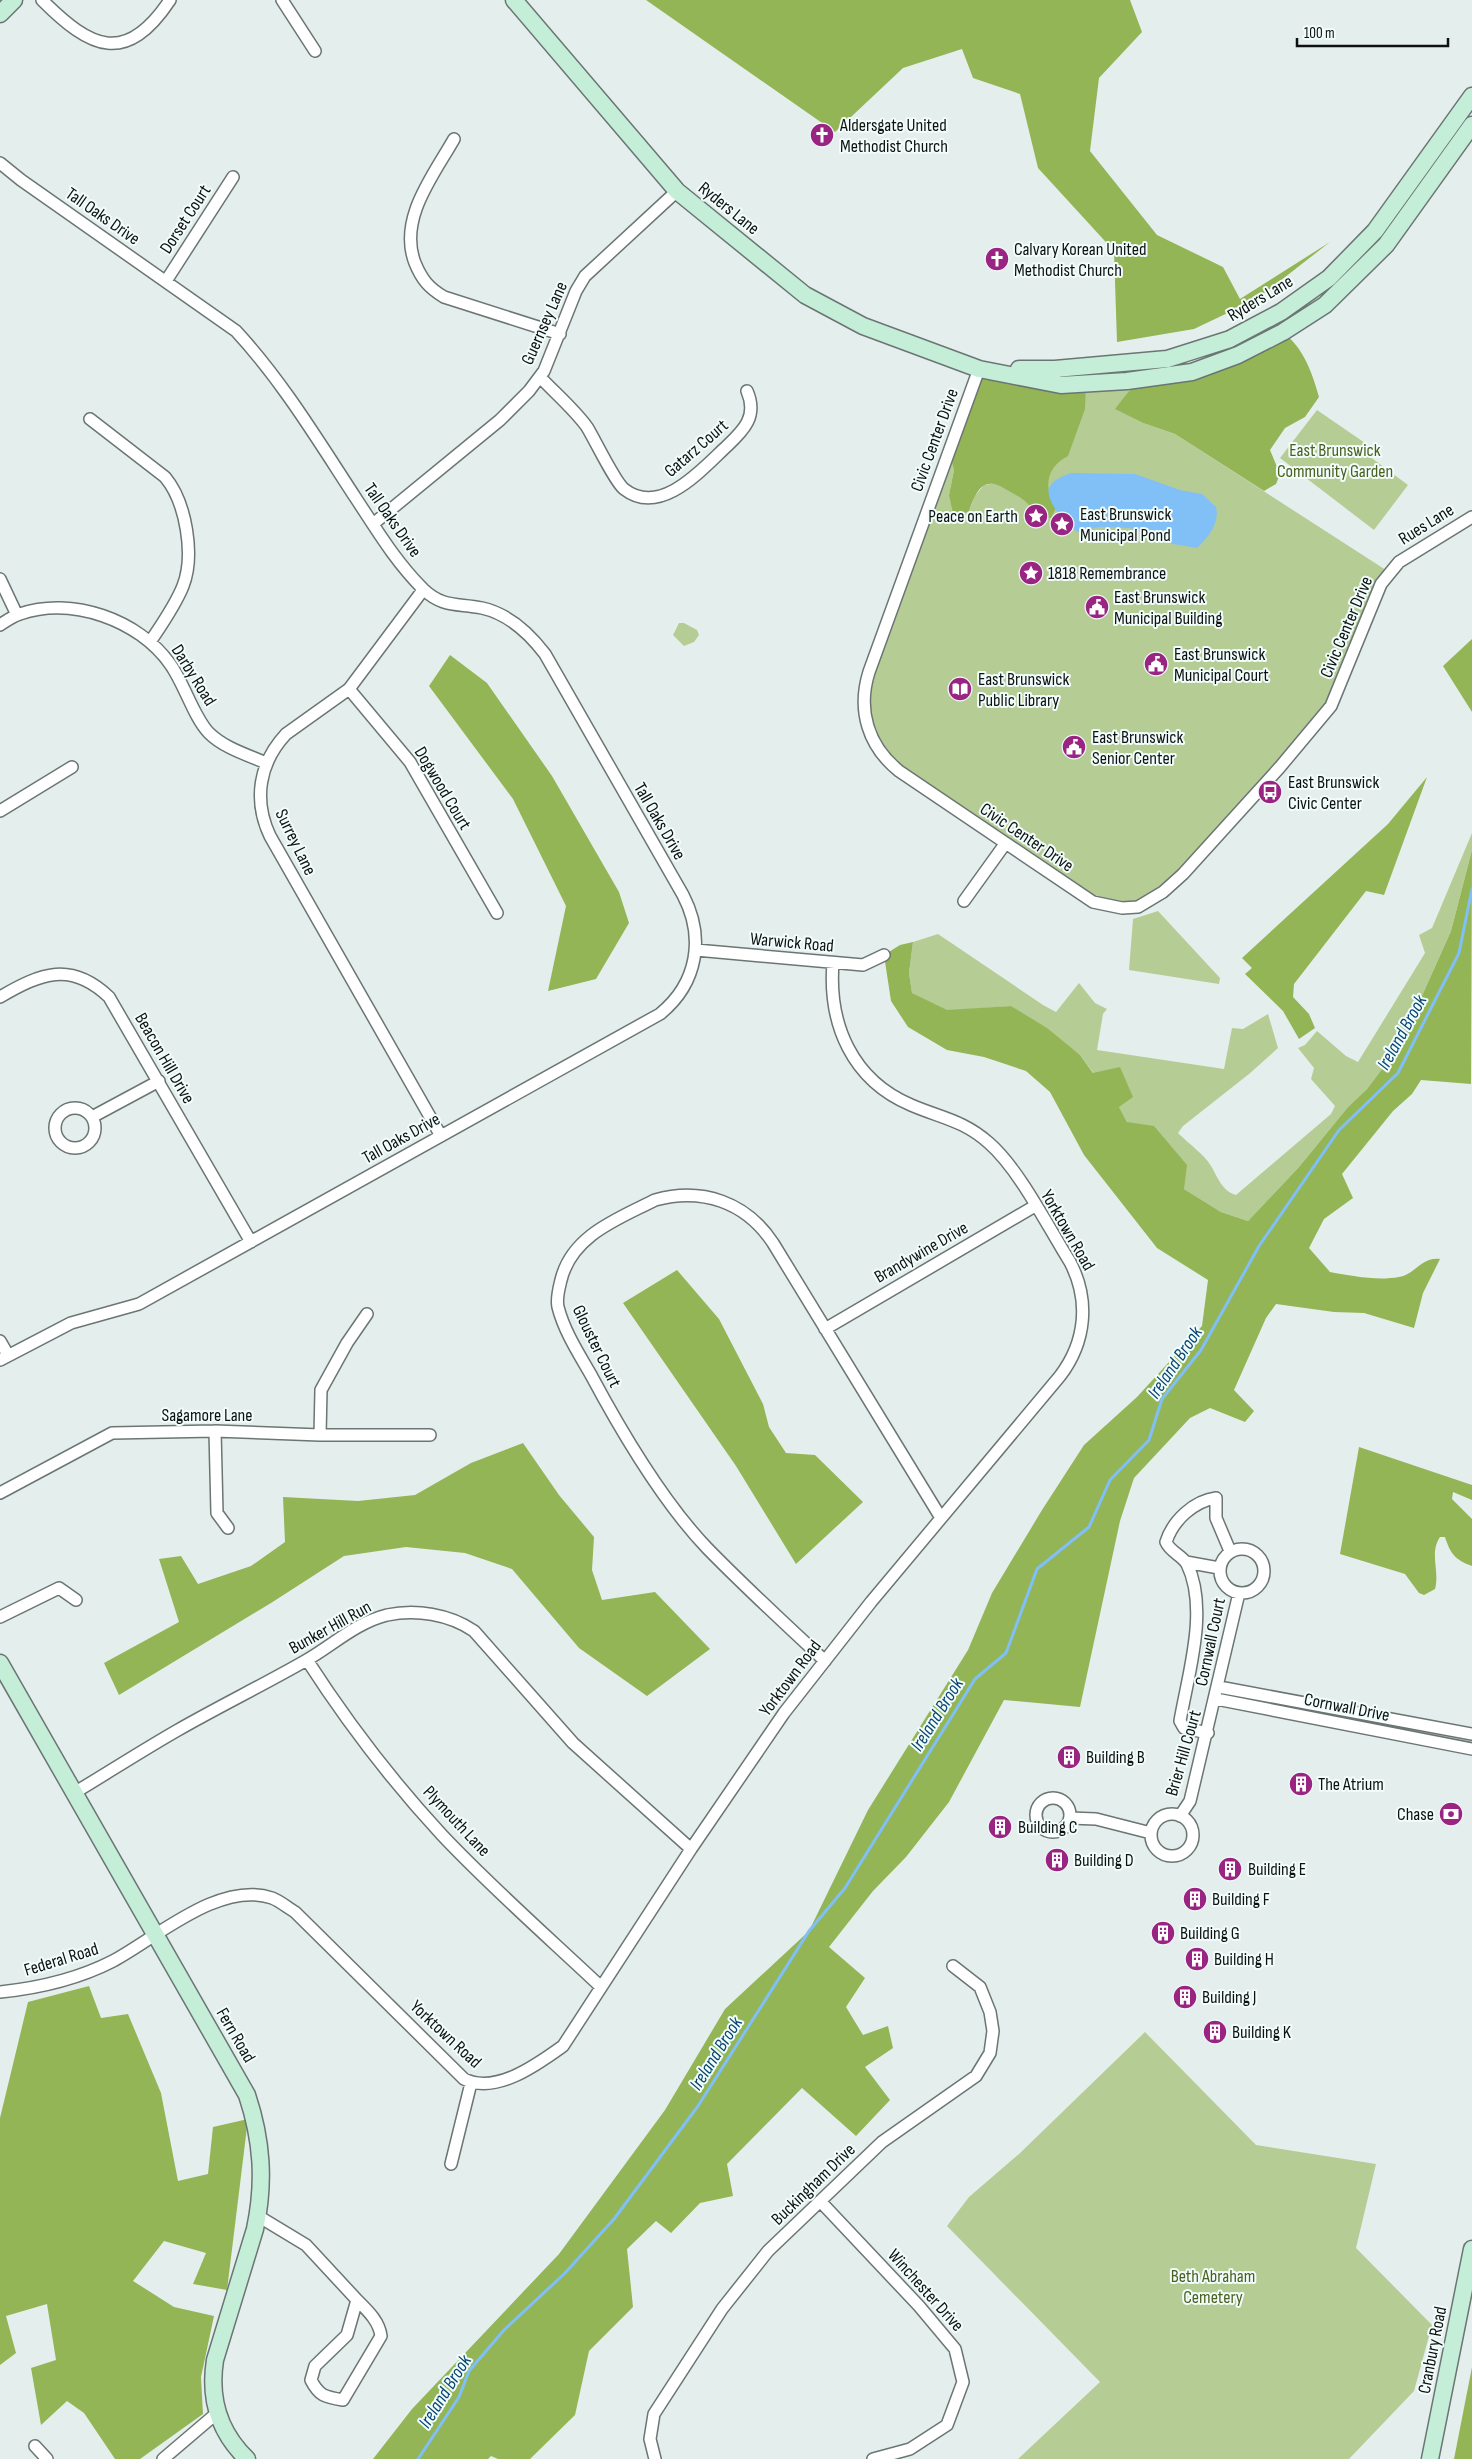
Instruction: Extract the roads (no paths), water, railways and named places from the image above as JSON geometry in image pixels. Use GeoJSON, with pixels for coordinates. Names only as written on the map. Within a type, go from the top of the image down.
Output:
{"type":"FeatureCollection","features":[{"type":"Feature","properties":{"kind":"main road"},"geometry":{"type":"LineString","coordinates":[[0,14],[14,0]]}},
{"type":"Feature","properties":{"kind":"main road","name":"Ryders Lane"},"geometry":{"type":"LineString","coordinates":[[514,0],[575,75],[677,191],[805,295],[863,326],[979,368],[1060,385],[1127,381],[1192,372],[1245,351],[1283,332],[1325,305],[1386,245],[1472,125]]}},
{"type":"Feature","properties":{"kind":"main road","name":"Ryders Lane"},"geometry":{"type":"LineString","coordinates":[[979,368],[1055,369],[1167,359],[1230,339],[1281,312],[1329,278],[1375,231],[1472,96]]}},
{"type":"Feature","properties":{"kind":"main road","name":"Fern Road"},"geometry":{"type":"LineString","coordinates":[[0,1663],[247,2095],[257,2131],[262,2161],[262,2184],[258,2216],[215,2360],[213,2392],[217,2413],[232,2442],[247,2459]]}},
{"type":"Feature","properties":{"kind":"main road","name":"Cranbury Road"},"geometry":{"type":"LineString","coordinates":[[1430,2459],[1472,2249]]}},
{"type":"Feature","properties":{"kind":"street"},"geometry":{"type":"LineString","coordinates":[[42,0],[77,32],[95,42],[118,44],[140,34],[158,18],[170,0]]}},
{"type":"Feature","properties":{"kind":"street"},"geometry":{"type":"LineString","coordinates":[[282,0],[314,51]]}},
{"type":"Feature","properties":{"kind":"street"},"geometry":{"type":"LineString","coordinates":[[454,139],[417,205],[411,226],[410,244],[421,277],[430,289],[444,298],[560,334]]}},
{"type":"Feature","properties":{"kind":"street","name":"Tall Oaks Drive"},"geometry":{"type":"LineString","coordinates":[[0,162],[21,180],[236,331],[262,358],[283,387],[397,562],[424,590],[438,602],[483,608],[507,618],[533,639],[545,654],[688,906],[694,924],[696,950],[692,970],[684,986],[674,1002],[660,1014],[139,1304],[71,1323],[4,1358]]}},
{"type":"Feature","properties":{"kind":"street","name":"Dorset Court"},"geometry":{"type":"LineString","coordinates":[[166,281],[233,176]]}},
{"type":"Feature","properties":{"kind":"street","name":"Guernsey Lane"},"geometry":{"type":"LineString","coordinates":[[373,524],[500,420],[540,377],[560,334],[576,291],[585,276],[677,191]]}},
{"type":"Feature","properties":{"kind":"street","name":"Civic Center Drive"},"geometry":{"type":"LineString","coordinates":[[979,368],[869,672],[864,692],[864,710],[871,736],[880,752],[892,766],[1093,902],[1108,907],[1138,907],[1163,892],[1183,874],[1331,706],[1381,584],[1399,562]]}},
{"type":"Feature","properties":{"kind":"street","name":"Gatarz Court"},"geometry":{"type":"LineString","coordinates":[[540,377],[586,426],[624,489],[644,498],[666,495],[686,484],[744,430],[750,415],[752,401],[747,391]]}},
{"type":"Feature","properties":{"kind":"street"},"geometry":{"type":"LineString","coordinates":[[90,418],[165,477],[173,486],[180,501],[185,521],[187,568],[184,585],[171,610],[150,642]]}},
{"type":"Feature","properties":{"kind":"street","name":"Rues Lane"},"geometry":{"type":"LineString","coordinates":[[1399,562],[1472,517]]}},
{"type":"Feature","properties":{"kind":"street"},"geometry":{"type":"LineString","coordinates":[[0,579],[17,615]]}},
{"type":"Feature","properties":{"kind":"street","name":"Surrey Lane"},"geometry":{"type":"LineString","coordinates":[[424,590],[349,689],[286,734],[273,749],[266,763],[261,783],[260,802],[263,820],[270,836],[441,1136]]}},
{"type":"Feature","properties":{"kind":"street","name":"Darby Road"},"geometry":{"type":"LineString","coordinates":[[0,625],[17,615],[33,611],[62,609],[92,612],[119,622],[150,642],[171,665],[208,733],[223,743],[266,763]]}},
{"type":"Feature","properties":{"kind":"street","name":"Dogwood Court"},"geometry":{"type":"LineString","coordinates":[[349,689],[410,762],[497,913]]}},
{"type":"Feature","properties":{"kind":"street"},"geometry":{"type":"LineString","coordinates":[[0,811],[72,767]]}},
{"type":"Feature","properties":{"kind":"street"},"geometry":{"type":"LineString","coordinates":[[964,901],[1006,844]]}},
{"type":"Feature","properties":{"kind":"street","name":"Warwick Road"},"geometry":{"type":"LineString","coordinates":[[696,950],[863,965],[884,955]]}},
{"type":"Feature","properties":{"kind":"street","name":"Yorktown Road"},"geometry":{"type":"LineString","coordinates":[[155,1935],[201,1907],[219,1900],[260,1896],[273,1899],[295,1912],[464,2079],[478,2084],[507,2079],[532,2068],[563,2046],[691,1849],[784,1713],[941,1518],[1060,1376],[1072,1358],[1080,1339],[1084,1308],[1077,1278],[1070,1262],[1010,1166],[979,1134],[954,1120],[898,1099],[866,1073],[849,1050],[838,1025],[832,998],[833,963]]}},
{"type":"Feature","properties":{"kind":"street","name":"Beacon Hill Drive"},"geometry":{"type":"LineString","coordinates":[[0,997],[32,979],[46,975],[67,974],[87,980],[99,988],[114,1003],[251,1242]]}},
{"type":"Feature","properties":{"kind":"street"},"geometry":{"type":"LineString","coordinates":[[92,1117],[159,1081]]}},
{"type":"Feature","properties":{"kind":"street","name":"Glouster Court"},"geometry":{"type":"LineString","coordinates":[[825,1662],[706,1547],[670,1502],[629,1442],[572,1342],[558,1306],[559,1288],[564,1271],[571,1256],[582,1242],[598,1230],[655,1200],[686,1194],[706,1196],[736,1207],[760,1226],[941,1518]]}},
{"type":"Feature","properties":{"kind":"street","name":"Brandywine Drive"},"geometry":{"type":"LineString","coordinates":[[825,1329],[1035,1206]]}},
{"type":"Feature","properties":{"kind":"street"},"geometry":{"type":"LineString","coordinates":[[320,1435],[322,1390],[347,1342],[367,1314]]}},
{"type":"Feature","properties":{"kind":"street"},"geometry":{"type":"LineString","coordinates":[[0,1341],[4,1358]]}},
{"type":"Feature","properties":{"kind":"street"},"geometry":{"type":"LineString","coordinates":[[215,1431],[217,1513],[228,1528]]}},
{"type":"Feature","properties":{"kind":"street","name":"Sagamore Lane"},"geometry":{"type":"LineString","coordinates":[[0,1494],[112,1433],[215,1431],[320,1435],[430,1435]]}},
{"type":"Feature","properties":{"kind":"street"},"geometry":{"type":"LineString","coordinates":[[1219,1568],[1186,1562],[1168,1548],[1166,1542],[1188,1510],[1202,1500],[1216,1498],[1216,1518],[1230,1551]]}},
{"type":"Feature","properties":{"kind":"street"},"geometry":{"type":"LineString","coordinates":[[1245,1548],[1259,1555],[1264,1570],[1263,1577],[1254,1590],[1239,1593],[1226,1587],[1219,1568],[1225,1555],[1230,1551],[1245,1548]]}},
{"type":"Feature","properties":{"kind":"street"},"geometry":{"type":"LineString","coordinates":[[1186,1562],[1198,1612],[1180,1721],[1184,1728],[1208,1733]]}},
{"type":"Feature","properties":{"kind":"street"},"geometry":{"type":"LineString","coordinates":[[0,1617],[59,1588],[76,1600]]}},
{"type":"Feature","properties":{"kind":"street","name":"Cornwall Court"},"geometry":{"type":"LineString","coordinates":[[1216,1699],[1239,1593]]}},
{"type":"Feature","properties":{"kind":"street","name":"Bunker Hill Run"},"geometry":{"type":"LineString","coordinates":[[74,1793],[178,1730],[307,1660],[350,1631],[369,1621],[387,1616],[420,1613],[444,1616],[463,1623],[474,1631],[573,1744],[691,1849]]}},
{"type":"Feature","properties":{"kind":"street","name":"Plymouth Lane"},"geometry":{"type":"LineString","coordinates":[[307,1660],[336,1706],[379,1761],[442,1835],[601,1987]]}},
{"type":"Feature","properties":{"kind":"street","name":"Cornwall Drive"},"geometry":{"type":"LineString","coordinates":[[1219,1687],[1472,1734]]}},
{"type":"Feature","properties":{"kind":"street","name":"Brier Hill Court"},"geometry":{"type":"LineString","coordinates":[[1180,1816],[1190,1801],[1216,1699]]}},
{"type":"Feature","properties":{"kind":"street","name":"Cornwall Drive"},"geometry":{"type":"LineString","coordinates":[[1216,1699],[1472,1749]]}},
{"type":"Feature","properties":{"kind":"street"},"geometry":{"type":"LineString","coordinates":[[1168,1815],[1180,1816],[1189,1824],[1192,1833],[1190,1845],[1181,1853],[1170,1856],[1158,1851],[1154,1846],[1151,1833],[1156,1821],[1168,1815]]}},
{"type":"Feature","properties":{"kind":"street"},"geometry":{"type":"LineString","coordinates":[[1070,1818],[1096,1819],[1151,1833]]}},
{"type":"Feature","properties":{"kind":"street","name":"Federal Road"},"geometry":{"type":"LineString","coordinates":[[0,1992],[54,1984],[84,1974],[112,1961],[155,1935]]}},
{"type":"Feature","properties":{"kind":"street","name":"Buckingham Drive"},"geometry":{"type":"LineString","coordinates":[[655,2459],[650,2439],[654,2414],[727,2302],[768,2251],[882,2142],[976,2076],[990,2053],[993,2031],[990,2012],[980,1987],[953,1966]]}},
{"type":"Feature","properties":{"kind":"street"},"geometry":{"type":"LineString","coordinates":[[451,2164],[471,2083]]}},
{"type":"Feature","properties":{"kind":"street","name":"Winchester Drive"},"geometry":{"type":"LineString","coordinates":[[820,2201],[918,2306],[955,2349],[963,2382],[947,2425],[910,2449],[873,2459]]}},
{"type":"Feature","properties":{"kind":"street"},"geometry":{"type":"LineString","coordinates":[[258,2216],[306,2244],[374,2318],[380,2328],[381,2336],[343,2400],[329,2398],[317,2392],[311,2380],[315,2366],[347,2335],[357,2300]]}},
{"type":"Feature","properties":{"kind":"street"},"geometry":{"type":"LineString","coordinates":[[163,2459],[217,2413]]}},
{"type":"Feature","properties":{"kind":"street"},"geometry":{"type":"LineString","coordinates":[[35,2446],[47,2459]]}},
{"type":"Feature","properties":{"kind":"water","name":"East Brunswick Municipal Pond"},"geometry":{"type":"Polygon","coordinates":[[[1071,473],[1135,474],[1180,490],[1202,494],[1216,507],[1215,525],[1197,548],[1173,544],[1130,528],[1099,527],[1078,532],[1058,513],[1050,500],[1049,493],[1049,488],[1053,483],[1071,473]]]}},
{"type":"Feature","properties":{"kind":"waterway","name":"Ireland Brook"},"geometry":{"type":"LineString","coordinates":[[418,2459],[459,2397],[469,2371],[504,2330],[565,2273],[614,2219],[698,2106],[809,1931],[845,1888],[975,1679],[1006,1653],[1037,1569],[1089,1527],[1110,1480],[1149,1440],[1162,1399],[1201,1350],[1259,1246],[1339,1130],[1398,1073],[1459,953],[1472,889]]}},
{"type":"Feature","properties":{"kind":"place","name":"Aldersgate United Methodist Church"},"geometry":{"type":"Point","coordinates":[822,135]}},
{"type":"Feature","properties":{"kind":"place","name":"Calvary Korean United Methodist Church"},"geometry":{"type":"Point","coordinates":[997,259]}},
{"type":"Feature","properties":{"kind":"place","name":"Peace on Earth"},"geometry":{"type":"Point","coordinates":[1036,516]}},
{"type":"Feature","properties":{"kind":"place","name":"East Brunswick Municipal Pond"},"geometry":{"type":"Point","coordinates":[1062,524]}},
{"type":"Feature","properties":{"kind":"place","name":"1818 Remembrance"},"geometry":{"type":"Point","coordinates":[1031,573]}},
{"type":"Feature","properties":{"kind":"place","name":"East Brunswick Municipal Building"},"geometry":{"type":"Point","coordinates":[1097,607]}},
{"type":"Feature","properties":{"kind":"place","name":"East Brunswick Municipal Court"},"geometry":{"type":"Point","coordinates":[1156,664]}},
{"type":"Feature","properties":{"kind":"place","name":"East Brunswick Public Library"},"geometry":{"type":"Point","coordinates":[960,689]}},
{"type":"Feature","properties":{"kind":"place","name":"East Brunswick Senior Center"},"geometry":{"type":"Point","coordinates":[1074,747]}},
{"type":"Feature","properties":{"kind":"place","name":"East Brunswick Civic Center"},"geometry":{"type":"Point","coordinates":[1270,792]}},
{"type":"Feature","properties":{"kind":"place","name":"Building B"},"geometry":{"type":"Point","coordinates":[1069,1757]}},
{"type":"Feature","properties":{"kind":"place","name":"The Atrium"},"geometry":{"type":"Point","coordinates":[1301,1784]}},
{"type":"Feature","properties":{"kind":"place","name":"Chase"},"geometry":{"type":"Point","coordinates":[1451,1814]}},
{"type":"Feature","properties":{"kind":"place","name":"Building C"},"geometry":{"type":"Point","coordinates":[1000,1827]}},
{"type":"Feature","properties":{"kind":"place","name":"Building D"},"geometry":{"type":"Point","coordinates":[1057,1860]}},
{"type":"Feature","properties":{"kind":"place","name":"Building E"},"geometry":{"type":"Point","coordinates":[1230,1869]}},
{"type":"Feature","properties":{"kind":"place","name":"Building F"},"geometry":{"type":"Point","coordinates":[1195,1899]}},
{"type":"Feature","properties":{"kind":"place","name":"Building G"},"geometry":{"type":"Point","coordinates":[1163,1933]}},
{"type":"Feature","properties":{"kind":"place","name":"Building H"},"geometry":{"type":"Point","coordinates":[1197,1959]}},
{"type":"Feature","properties":{"kind":"place","name":"Building J"},"geometry":{"type":"Point","coordinates":[1185,1997]}},
{"type":"Feature","properties":{"kind":"place","name":"Building K"},"geometry":{"type":"Point","coordinates":[1215,2032]}},
{"type":"Feature","properties":{"kind":"park label","name":"East Brunswick Community Garden"},"geometry":{"type":"Point","coordinates":[1335,460]}},
{"type":"Feature","properties":{"kind":"park label","name":"Beth Abraham Cemetery"},"geometry":{"type":"Point","coordinates":[1213,2286]}}]}
